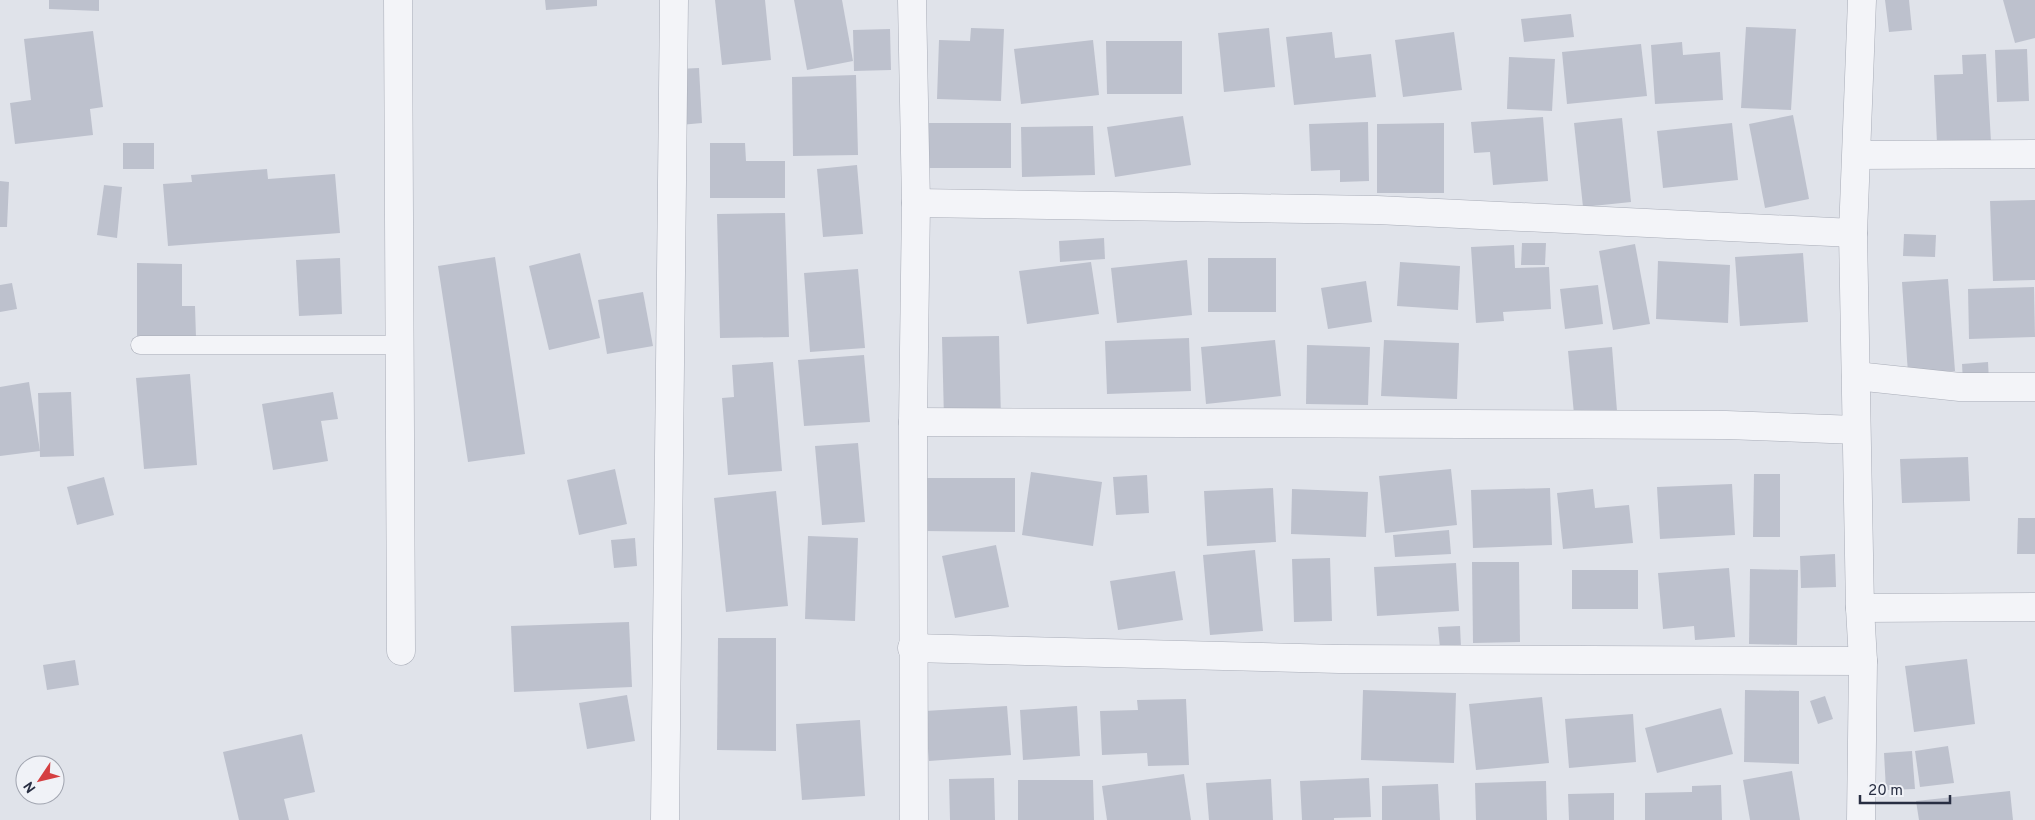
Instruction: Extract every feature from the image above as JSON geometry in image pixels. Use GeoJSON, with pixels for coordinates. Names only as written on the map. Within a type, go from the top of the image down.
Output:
{"type":"FeatureCollection","features":[{"type":"Feature","properties":{"kind":"street"},"geometry":{"type":"LineString","coordinates":[[398,0],[401,652]]}},
{"type":"Feature","properties":{"kind":"street"},"geometry":{"type":"LineString","coordinates":[[665,820],[674,0]]}},
{"type":"Feature","properties":{"kind":"street"},"geometry":{"type":"LineString","coordinates":[[912,0],[916,203],[912,648],[914,820]]}},
{"type":"Feature","properties":{"kind":"street"},"geometry":{"type":"LineString","coordinates":[[1861,820],[1864,661],[1860,608],[1853,233],[1862,0]]}},
{"type":"Feature","properties":{"kind":"street"},"geometry":{"type":"LineString","coordinates":[[1857,155],[2035,154]]}},
{"type":"Feature","properties":{"kind":"street"},"geometry":{"type":"LineString","coordinates":[[916,203],[1377,210],[1853,233]]}},
{"type":"Feature","properties":{"kind":"street"},"geometry":{"type":"LineString","coordinates":[[1856,376],[1960,387],[2035,387]]}},
{"type":"Feature","properties":{"kind":"street"},"geometry":{"type":"LineString","coordinates":[[913,422],[1716,425],[1856,430]]}},
{"type":"Feature","properties":{"kind":"street"},"geometry":{"type":"LineString","coordinates":[[1860,608],[2035,607]]}},
{"type":"Feature","properties":{"kind":"street"},"geometry":{"type":"LineString","coordinates":[[912,648],[1339,659],[1864,661]]}},
{"type":"Feature","properties":{"kind":"lane"},"geometry":{"type":"LineString","coordinates":[[140,345],[400,344]]}},
{"type":"Feature","properties":{"kind":"building"},"geometry":{"type":"Polygon","coordinates":[[[49,0],[99,0],[99,11],[49,9],[49,0]]]}},
{"type":"Feature","properties":{"kind":"building"},"geometry":{"type":"Polygon","coordinates":[[[545,0],[597,0],[597,6],[546,10],[545,0]]]}},
{"type":"Feature","properties":{"kind":"building"},"geometry":{"type":"Polygon","coordinates":[[[715,0],[765,0],[771,60],[722,65],[715,0]]]}},
{"type":"Feature","properties":{"kind":"building"},"geometry":{"type":"Polygon","coordinates":[[[794,0],[842,0],[853,61],[807,70],[794,0]]]}},
{"type":"Feature","properties":{"kind":"building"},"geometry":{"type":"Polygon","coordinates":[[[1885,0],[1909,0],[1912,30],[1889,32],[1885,0]]]}},
{"type":"Feature","properties":{"kind":"building"},"geometry":{"type":"Polygon","coordinates":[[[2003,0],[2035,0],[2035,38],[2015,43],[2003,0]]]}},
{"type":"Feature","properties":{"kind":"building"},"geometry":{"type":"Polygon","coordinates":[[[1571,14],[1574,37],[1524,42],[1521,19],[1571,14]]]}},
{"type":"Feature","properties":{"kind":"building"},"geometry":{"type":"Polygon","coordinates":[[[1746,27],[1796,29],[1791,110],[1741,108],[1746,27]]]}},
{"type":"Feature","properties":{"kind":"building"},"geometry":{"type":"Polygon","coordinates":[[[971,28],[1004,29],[1001,101],[937,99],[939,40],[970,41],[971,28]]]}},
{"type":"Feature","properties":{"kind":"building"},"geometry":{"type":"Polygon","coordinates":[[[1269,28],[1275,87],[1224,92],[1218,33],[1269,28]]]}},
{"type":"Feature","properties":{"kind":"building"},"geometry":{"type":"Polygon","coordinates":[[[890,29],[891,70],[854,71],[853,30],[890,29]]]}},
{"type":"Feature","properties":{"kind":"building"},"geometry":{"type":"Polygon","coordinates":[[[93,31],[103,107],[90,109],[93,135],[15,144],[10,103],[31,100],[24,39],[93,31]]]}},
{"type":"Feature","properties":{"kind":"building"},"geometry":{"type":"Polygon","coordinates":[[[1332,32],[1335,58],[1371,54],[1376,97],[1294,105],[1286,37],[1332,32]]]}},
{"type":"Feature","properties":{"kind":"building"},"geometry":{"type":"Polygon","coordinates":[[[1454,32],[1462,90],[1403,97],[1395,40],[1454,32]]]}},
{"type":"Feature","properties":{"kind":"building"},"geometry":{"type":"Polygon","coordinates":[[[1093,40],[1099,95],[1021,104],[1014,49],[1093,40]]]}},
{"type":"Feature","properties":{"kind":"building"},"geometry":{"type":"Polygon","coordinates":[[[1106,41],[1182,41],[1182,94],[1107,94],[1106,41]]]}},
{"type":"Feature","properties":{"kind":"building"},"geometry":{"type":"Polygon","coordinates":[[[1682,42],[1683,55],[1720,52],[1723,100],[1655,104],[1651,45],[1682,42]]]}},
{"type":"Feature","properties":{"kind":"building"},"geometry":{"type":"Polygon","coordinates":[[[1641,44],[1647,96],[1567,104],[1562,52],[1641,44]]]}},
{"type":"Feature","properties":{"kind":"building"},"geometry":{"type":"Polygon","coordinates":[[[2027,49],[2029,101],[1997,102],[1995,50],[2027,49]]]}},
{"type":"Feature","properties":{"kind":"building"},"geometry":{"type":"Polygon","coordinates":[[[1986,54],[1991,142],[1937,144],[1934,75],[1963,74],[1962,55],[1986,54]]]}},
{"type":"Feature","properties":{"kind":"building"},"geometry":{"type":"Polygon","coordinates":[[[1509,57],[1555,59],[1552,111],[1507,109],[1509,57]]]}},
{"type":"Feature","properties":{"kind":"building"},"geometry":{"type":"Polygon","coordinates":[[[699,68],[702,123],[680,125],[677,69],[699,68]]]}},
{"type":"Feature","properties":{"kind":"building"},"geometry":{"type":"Polygon","coordinates":[[[856,75],[858,155],[793,156],[792,77],[856,75]]]}},
{"type":"Feature","properties":{"kind":"building"},"geometry":{"type":"Polygon","coordinates":[[[1793,115],[1809,199],[1765,208],[1749,124],[1793,115]]]}},
{"type":"Feature","properties":{"kind":"building"},"geometry":{"type":"Polygon","coordinates":[[[1183,116],[1191,165],[1115,177],[1107,127],[1183,116]]]}},
{"type":"Feature","properties":{"kind":"building"},"geometry":{"type":"Polygon","coordinates":[[[1543,117],[1548,181],[1493,185],[1490,152],[1474,153],[1471,122],[1543,117]]]}},
{"type":"Feature","properties":{"kind":"building"},"geometry":{"type":"Polygon","coordinates":[[[1622,118],[1631,202],[1583,207],[1574,123],[1622,118]]]}},
{"type":"Feature","properties":{"kind":"building"},"geometry":{"type":"Polygon","coordinates":[[[1368,122],[1369,181],[1340,182],[1340,170],[1311,171],[1309,124],[1368,122]]]}},
{"type":"Feature","properties":{"kind":"building"},"geometry":{"type":"Polygon","coordinates":[[[925,123],[1011,123],[1011,168],[925,168],[925,123]]]}},
{"type":"Feature","properties":{"kind":"building"},"geometry":{"type":"Polygon","coordinates":[[[1444,123],[1444,193],[1377,193],[1377,124],[1444,123]]]}},
{"type":"Feature","properties":{"kind":"building"},"geometry":{"type":"Polygon","coordinates":[[[1732,123],[1738,180],[1663,188],[1657,131],[1732,123]]]}},
{"type":"Feature","properties":{"kind":"building"},"geometry":{"type":"Polygon","coordinates":[[[1093,126],[1095,175],[1022,177],[1021,127],[1093,126]]]}},
{"type":"Feature","properties":{"kind":"building"},"geometry":{"type":"Polygon","coordinates":[[[123,143],[154,143],[154,169],[123,169],[123,143]]]}},
{"type":"Feature","properties":{"kind":"building"},"geometry":{"type":"Polygon","coordinates":[[[710,143],[745,143],[746,161],[785,161],[785,198],[710,198],[710,143]]]}},
{"type":"Feature","properties":{"kind":"building"},"geometry":{"type":"Polygon","coordinates":[[[857,165],[863,234],[823,237],[817,169],[857,165]]]}},
{"type":"Feature","properties":{"kind":"building"},"geometry":{"type":"Polygon","coordinates":[[[267,169],[268,179],[335,174],[340,233],[168,246],[163,184],[192,182],[191,175],[267,169]]]}},
{"type":"Feature","properties":{"kind":"building"},"geometry":{"type":"Polygon","coordinates":[[[0,181],[9,182],[7,227],[0,227],[0,181]]]}},
{"type":"Feature","properties":{"kind":"building"},"geometry":{"type":"Polygon","coordinates":[[[104,185],[122,187],[117,238],[97,235],[104,185]]]}},
{"type":"Feature","properties":{"kind":"building"},"geometry":{"type":"Polygon","coordinates":[[[2035,200],[2035,280],[1993,281],[1990,201],[2035,200]]]}},
{"type":"Feature","properties":{"kind":"building"},"geometry":{"type":"Polygon","coordinates":[[[785,213],[789,337],[720,338],[717,214],[785,213]]]}},
{"type":"Feature","properties":{"kind":"building"},"geometry":{"type":"Polygon","coordinates":[[[1904,234],[1936,235],[1935,257],[1903,256],[1904,234]]]}},
{"type":"Feature","properties":{"kind":"building"},"geometry":{"type":"Polygon","coordinates":[[[1104,238],[1105,259],[1060,262],[1059,241],[1104,238]]]}},
{"type":"Feature","properties":{"kind":"building"},"geometry":{"type":"Polygon","coordinates":[[[1522,243],[1546,243],[1545,265],[1521,265],[1522,243]]]}},
{"type":"Feature","properties":{"kind":"building"},"geometry":{"type":"Polygon","coordinates":[[[1635,244],[1650,324],[1613,330],[1599,251],[1635,244]]]}},
{"type":"Feature","properties":{"kind":"building"},"geometry":{"type":"Polygon","coordinates":[[[1514,245],[1515,268],[1549,267],[1551,309],[1503,312],[1504,321],[1476,323],[1471,247],[1514,245]]]}},
{"type":"Feature","properties":{"kind":"building"},"geometry":{"type":"Polygon","coordinates":[[[580,253],[600,338],[549,350],[529,266],[580,253]]]}},
{"type":"Feature","properties":{"kind":"building"},"geometry":{"type":"Polygon","coordinates":[[[1803,253],[1808,322],[1740,326],[1735,257],[1803,253]]]}},
{"type":"Feature","properties":{"kind":"building"},"geometry":{"type":"Polygon","coordinates":[[[495,257],[525,454],[468,462],[438,266],[495,257]]]}},
{"type":"Feature","properties":{"kind":"building"},"geometry":{"type":"Polygon","coordinates":[[[340,258],[342,314],[299,316],[296,260],[340,258]]]}},
{"type":"Feature","properties":{"kind":"building"},"geometry":{"type":"Polygon","coordinates":[[[1208,258],[1276,258],[1276,312],[1208,312],[1208,258]]]}},
{"type":"Feature","properties":{"kind":"building"},"geometry":{"type":"Polygon","coordinates":[[[1187,260],[1192,315],[1117,323],[1111,268],[1187,260]]]}},
{"type":"Feature","properties":{"kind":"building"},"geometry":{"type":"Polygon","coordinates":[[[1658,261],[1730,265],[1728,323],[1656,319],[1658,261]]]}},
{"type":"Feature","properties":{"kind":"building"},"geometry":{"type":"Polygon","coordinates":[[[1091,262],[1099,314],[1027,324],[1019,271],[1091,262]]]}},
{"type":"Feature","properties":{"kind":"building"},"geometry":{"type":"Polygon","coordinates":[[[1400,262],[1460,266],[1458,310],[1397,306],[1400,262]]]}},
{"type":"Feature","properties":{"kind":"building"},"geometry":{"type":"Polygon","coordinates":[[[137,263],[182,264],[182,306],[195,306],[196,338],[137,337],[137,263]]]}},
{"type":"Feature","properties":{"kind":"building"},"geometry":{"type":"Polygon","coordinates":[[[858,269],[865,348],[810,352],[804,273],[858,269]]]}},
{"type":"Feature","properties":{"kind":"building"},"geometry":{"type":"Polygon","coordinates":[[[1948,279],[1955,371],[1908,374],[1902,282],[1948,279]]]}},
{"type":"Feature","properties":{"kind":"building"},"geometry":{"type":"Polygon","coordinates":[[[1366,281],[1372,322],[1328,329],[1321,288],[1366,281]]]}},
{"type":"Feature","properties":{"kind":"building"},"geometry":{"type":"Polygon","coordinates":[[[12,283],[17,309],[0,312],[0,285],[12,283]]]}},
{"type":"Feature","properties":{"kind":"building"},"geometry":{"type":"Polygon","coordinates":[[[1598,285],[1603,324],[1565,329],[1560,289],[1598,285]]]}},
{"type":"Feature","properties":{"kind":"building"},"geometry":{"type":"Polygon","coordinates":[[[2034,287],[2035,337],[1969,339],[1968,289],[2034,287]]]}},
{"type":"Feature","properties":{"kind":"building"},"geometry":{"type":"Polygon","coordinates":[[[643,292],[653,346],[607,354],[598,300],[643,292]]]}},
{"type":"Feature","properties":{"kind":"building"},"geometry":{"type":"Polygon","coordinates":[[[999,336],[1001,420],[944,420],[942,337],[999,336]]]}},
{"type":"Feature","properties":{"kind":"building"},"geometry":{"type":"Polygon","coordinates":[[[1189,338],[1191,391],[1107,394],[1105,341],[1189,338]]]}},
{"type":"Feature","properties":{"kind":"building"},"geometry":{"type":"Polygon","coordinates":[[[1275,340],[1281,396],[1206,404],[1201,347],[1275,340]]]}},
{"type":"Feature","properties":{"kind":"building"},"geometry":{"type":"Polygon","coordinates":[[[1384,340],[1459,343],[1457,399],[1381,396],[1384,340]]]}},
{"type":"Feature","properties":{"kind":"building"},"geometry":{"type":"Polygon","coordinates":[[[1307,345],[1370,347],[1368,405],[1306,404],[1307,345]]]}},
{"type":"Feature","properties":{"kind":"building"},"geometry":{"type":"Polygon","coordinates":[[[1612,347],[1617,411],[1574,414],[1568,351],[1612,347]]]}},
{"type":"Feature","properties":{"kind":"building"},"geometry":{"type":"Polygon","coordinates":[[[864,355],[870,422],[804,426],[798,360],[864,355]]]}},
{"type":"Feature","properties":{"kind":"building"},"geometry":{"type":"Polygon","coordinates":[[[773,362],[782,471],[728,475],[722,398],[734,397],[732,365],[773,362]]]}},
{"type":"Feature","properties":{"kind":"building"},"geometry":{"type":"Polygon","coordinates":[[[1988,362],[1989,381],[1963,382],[1962,364],[1988,362]]]}},
{"type":"Feature","properties":{"kind":"building"},"geometry":{"type":"Polygon","coordinates":[[[190,374],[197,465],[144,469],[136,378],[190,374]]]}},
{"type":"Feature","properties":{"kind":"building"},"geometry":{"type":"Polygon","coordinates":[[[29,382],[40,451],[0,456],[0,387],[29,382]]]}},
{"type":"Feature","properties":{"kind":"building"},"geometry":{"type":"Polygon","coordinates":[[[71,392],[74,456],[40,457],[38,393],[71,392]]]}},
{"type":"Feature","properties":{"kind":"building"},"geometry":{"type":"Polygon","coordinates":[[[333,392],[338,419],[321,421],[328,461],[273,470],[262,404],[333,392]]]}},
{"type":"Feature","properties":{"kind":"building"},"geometry":{"type":"Polygon","coordinates":[[[858,443],[865,522],[822,525],[815,446],[858,443]]]}},
{"type":"Feature","properties":{"kind":"building"},"geometry":{"type":"Polygon","coordinates":[[[1968,457],[1970,501],[1902,503],[1900,459],[1968,457]]]}},
{"type":"Feature","properties":{"kind":"building"},"geometry":{"type":"Polygon","coordinates":[[[615,469],[627,524],[579,535],[567,480],[615,469]]]}},
{"type":"Feature","properties":{"kind":"building"},"geometry":{"type":"Polygon","coordinates":[[[1451,469],[1457,525],[1385,533],[1379,476],[1451,469]]]}},
{"type":"Feature","properties":{"kind":"building"},"geometry":{"type":"Polygon","coordinates":[[[1031,472],[1102,482],[1093,546],[1022,535],[1031,472]]]}},
{"type":"Feature","properties":{"kind":"building"},"geometry":{"type":"Polygon","coordinates":[[[1754,474],[1780,474],[1780,537],[1753,537],[1754,474]]]}},
{"type":"Feature","properties":{"kind":"building"},"geometry":{"type":"Polygon","coordinates":[[[1147,475],[1149,513],[1116,515],[1113,477],[1147,475]]]}},
{"type":"Feature","properties":{"kind":"building"},"geometry":{"type":"Polygon","coordinates":[[[104,477],[114,515],[77,525],[67,487],[104,477]]]}},
{"type":"Feature","properties":{"kind":"building"},"geometry":{"type":"Polygon","coordinates":[[[922,478],[1015,478],[1015,532],[923,531],[922,478]]]}},
{"type":"Feature","properties":{"kind":"building"},"geometry":{"type":"Polygon","coordinates":[[[1732,484],[1735,535],[1660,539],[1657,487],[1732,484]]]}},
{"type":"Feature","properties":{"kind":"building"},"geometry":{"type":"Polygon","coordinates":[[[1273,488],[1276,542],[1207,546],[1204,491],[1273,488]]]}},
{"type":"Feature","properties":{"kind":"building"},"geometry":{"type":"Polygon","coordinates":[[[1550,488],[1552,545],[1473,548],[1471,490],[1550,488]]]}},
{"type":"Feature","properties":{"kind":"building"},"geometry":{"type":"Polygon","coordinates":[[[1292,489],[1368,492],[1366,537],[1291,534],[1292,489]]]}},
{"type":"Feature","properties":{"kind":"building"},"geometry":{"type":"Polygon","coordinates":[[[1593,489],[1595,508],[1629,505],[1633,543],[1563,549],[1557,493],[1593,489]]]}},
{"type":"Feature","properties":{"kind":"building"},"geometry":{"type":"Polygon","coordinates":[[[776,491],[788,606],[726,612],[714,498],[776,491]]]}},
{"type":"Feature","properties":{"kind":"building"},"geometry":{"type":"Polygon","coordinates":[[[2018,518],[2035,518],[2035,554],[2017,554],[2018,518]]]}},
{"type":"Feature","properties":{"kind":"building"},"geometry":{"type":"Polygon","coordinates":[[[1449,530],[1451,554],[1395,557],[1393,535],[1449,530]]]}},
{"type":"Feature","properties":{"kind":"building"},"geometry":{"type":"Polygon","coordinates":[[[808,536],[858,538],[855,621],[805,619],[808,536]]]}},
{"type":"Feature","properties":{"kind":"building"},"geometry":{"type":"Polygon","coordinates":[[[635,538],[637,566],[614,568],[611,540],[635,538]]]}},
{"type":"Feature","properties":{"kind":"building"},"geometry":{"type":"Polygon","coordinates":[[[996,545],[1009,607],[955,618],[942,556],[996,545]]]}},
{"type":"Feature","properties":{"kind":"building"},"geometry":{"type":"Polygon","coordinates":[[[1255,550],[1263,631],[1210,635],[1203,555],[1255,550]]]}},
{"type":"Feature","properties":{"kind":"building"},"geometry":{"type":"Polygon","coordinates":[[[1835,554],[1836,587],[1801,588],[1800,556],[1835,554]]]}},
{"type":"Feature","properties":{"kind":"building"},"geometry":{"type":"Polygon","coordinates":[[[1330,558],[1332,621],[1294,622],[1292,559],[1330,558]]]}},
{"type":"Feature","properties":{"kind":"building"},"geometry":{"type":"Polygon","coordinates":[[[1472,562],[1519,562],[1520,642],[1473,643],[1472,562]]]}},
{"type":"Feature","properties":{"kind":"building"},"geometry":{"type":"Polygon","coordinates":[[[1456,563],[1459,611],[1377,616],[1374,567],[1456,563]]]}},
{"type":"Feature","properties":{"kind":"building"},"geometry":{"type":"Polygon","coordinates":[[[1729,568],[1735,637],[1695,640],[1694,626],[1663,629],[1658,573],[1729,568]]]}},
{"type":"Feature","properties":{"kind":"building"},"geometry":{"type":"Polygon","coordinates":[[[1750,569],[1798,570],[1797,645],[1749,644],[1750,569]]]}},
{"type":"Feature","properties":{"kind":"building"},"geometry":{"type":"Polygon","coordinates":[[[1572,570],[1638,570],[1638,609],[1572,609],[1572,570]]]}},
{"type":"Feature","properties":{"kind":"building"},"geometry":{"type":"Polygon","coordinates":[[[1175,571],[1183,620],[1118,630],[1110,581],[1175,571]]]}},
{"type":"Feature","properties":{"kind":"building"},"geometry":{"type":"Polygon","coordinates":[[[629,622],[632,687],[514,692],[511,626],[629,622]]]}},
{"type":"Feature","properties":{"kind":"building"},"geometry":{"type":"Polygon","coordinates":[[[1460,626],[1461,647],[1440,648],[1438,627],[1460,626]]]}},
{"type":"Feature","properties":{"kind":"building"},"geometry":{"type":"Polygon","coordinates":[[[718,638],[776,638],[776,751],[717,750],[718,638]]]}},
{"type":"Feature","properties":{"kind":"building"},"geometry":{"type":"Polygon","coordinates":[[[1967,659],[1975,724],[1914,732],[1905,666],[1967,659]]]}},
{"type":"Feature","properties":{"kind":"building"},"geometry":{"type":"Polygon","coordinates":[[[75,660],[79,685],[47,690],[43,665],[75,660]]]}},
{"type":"Feature","properties":{"kind":"building"},"geometry":{"type":"Polygon","coordinates":[[[1363,690],[1456,693],[1454,763],[1361,760],[1363,690]]]}},
{"type":"Feature","properties":{"kind":"building"},"geometry":{"type":"Polygon","coordinates":[[[1745,690],[1799,691],[1799,764],[1744,762],[1745,690]]]}},
{"type":"Feature","properties":{"kind":"building"},"geometry":{"type":"Polygon","coordinates":[[[627,695],[635,741],[587,749],[579,703],[627,695]]]}},
{"type":"Feature","properties":{"kind":"building"},"geometry":{"type":"Polygon","coordinates":[[[1825,696],[1833,719],[1818,724],[1810,701],[1825,696]]]}},
{"type":"Feature","properties":{"kind":"building"},"geometry":{"type":"Polygon","coordinates":[[[1542,697],[1549,763],[1476,770],[1469,704],[1542,697]]]}},
{"type":"Feature","properties":{"kind":"building"},"geometry":{"type":"Polygon","coordinates":[[[1186,699],[1189,765],[1148,766],[1147,753],[1102,755],[1100,711],[1138,710],[1137,700],[1186,699]]]}},
{"type":"Feature","properties":{"kind":"building"},"geometry":{"type":"Polygon","coordinates":[[[1007,706],[1011,755],[929,761],[925,711],[1007,706]]]}},
{"type":"Feature","properties":{"kind":"building"},"geometry":{"type":"Polygon","coordinates":[[[1077,706],[1080,756],[1023,760],[1020,710],[1077,706]]]}},
{"type":"Feature","properties":{"kind":"building"},"geometry":{"type":"Polygon","coordinates":[[[1721,708],[1733,754],[1657,773],[1645,728],[1721,708]]]}},
{"type":"Feature","properties":{"kind":"building"},"geometry":{"type":"Polygon","coordinates":[[[1633,714],[1636,762],[1569,768],[1565,719],[1633,714]]]}},
{"type":"Feature","properties":{"kind":"building"},"geometry":{"type":"Polygon","coordinates":[[[860,720],[865,796],[802,800],[796,724],[860,720]]]}},
{"type":"Feature","properties":{"kind":"building"},"geometry":{"type":"Polygon","coordinates":[[[302,734],[315,792],[284,799],[289,820],[239,820],[223,752],[302,734]]]}},
{"type":"Feature","properties":{"kind":"building"},"geometry":{"type":"Polygon","coordinates":[[[1948,746],[1954,783],[1920,787],[1915,751],[1948,746]]]}},
{"type":"Feature","properties":{"kind":"building"},"geometry":{"type":"Polygon","coordinates":[[[1912,751],[1915,789],[1886,790],[1884,753],[1912,751]]]}},
{"type":"Feature","properties":{"kind":"building"},"geometry":{"type":"Polygon","coordinates":[[[1792,771],[1800,820],[1750,820],[1743,780],[1792,771]]]}},
{"type":"Feature","properties":{"kind":"building"},"geometry":{"type":"Polygon","coordinates":[[[1184,774],[1191,820],[1107,820],[1102,786],[1184,774]]]}},
{"type":"Feature","properties":{"kind":"building"},"geometry":{"type":"Polygon","coordinates":[[[994,778],[995,820],[950,820],[949,779],[994,778]]]}},
{"type":"Feature","properties":{"kind":"building"},"geometry":{"type":"Polygon","coordinates":[[[1369,778],[1371,817],[1302,820],[1300,781],[1369,778]]]}},
{"type":"Feature","properties":{"kind":"building"},"geometry":{"type":"Polygon","coordinates":[[[1271,779],[1273,820],[1209,820],[1206,783],[1271,779]]]}},
{"type":"Feature","properties":{"kind":"building"},"geometry":{"type":"Polygon","coordinates":[[[1018,780],[1093,780],[1094,820],[1018,820],[1018,780]]]}},
{"type":"Feature","properties":{"kind":"building"},"geometry":{"type":"Polygon","coordinates":[[[1546,781],[1547,820],[1476,820],[1475,783],[1546,781]]]}},
{"type":"Feature","properties":{"kind":"building"},"geometry":{"type":"Polygon","coordinates":[[[1438,784],[1440,820],[1382,820],[1382,786],[1438,784]]]}},
{"type":"Feature","properties":{"kind":"building"},"geometry":{"type":"Polygon","coordinates":[[[1721,785],[1722,820],[1645,820],[1645,793],[1692,792],[1692,786],[1721,785]]]}},
{"type":"Feature","properties":{"kind":"building"},"geometry":{"type":"Polygon","coordinates":[[[2010,791],[2013,820],[1919,820],[1916,801],[2010,791]]]}},
{"type":"Feature","properties":{"kind":"building"},"geometry":{"type":"Polygon","coordinates":[[[1614,793],[1614,820],[1569,820],[1568,794],[1614,793]]]}}]}
